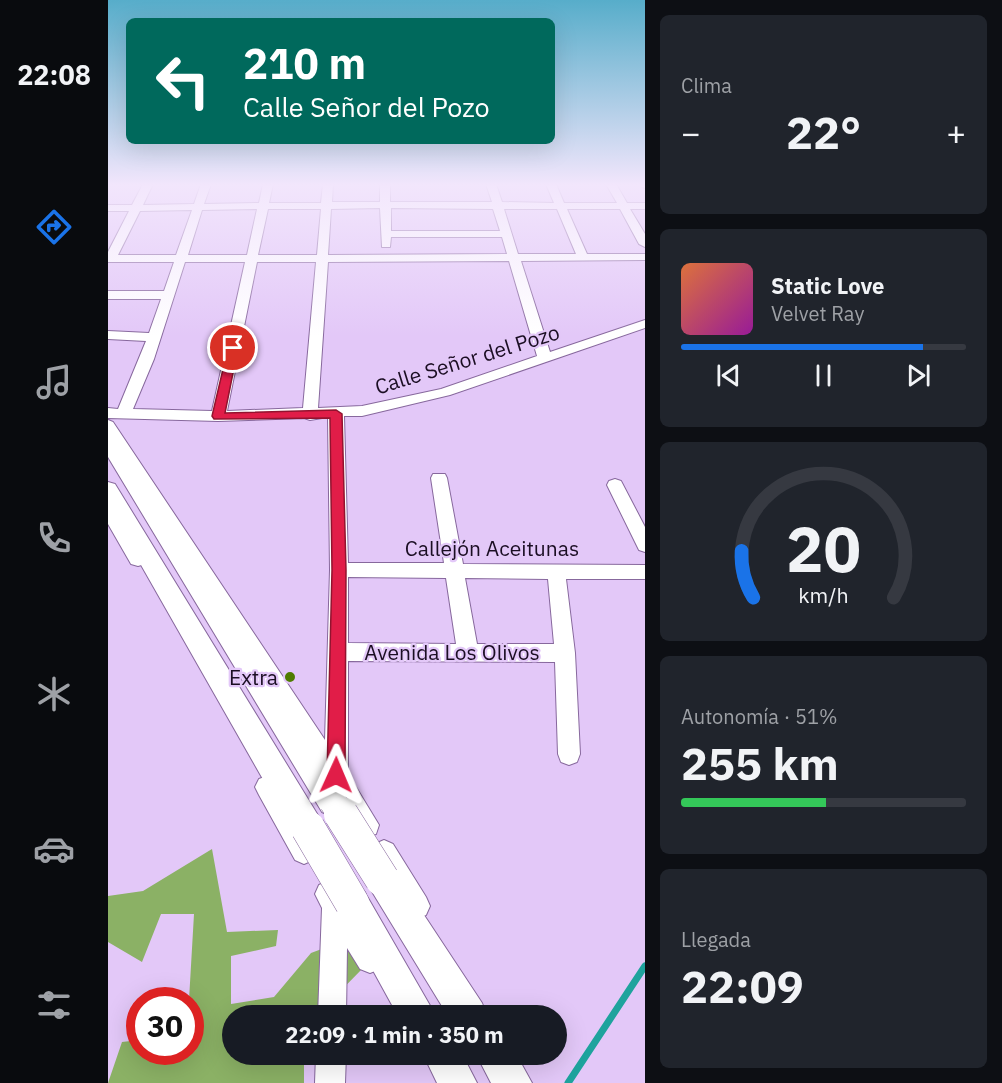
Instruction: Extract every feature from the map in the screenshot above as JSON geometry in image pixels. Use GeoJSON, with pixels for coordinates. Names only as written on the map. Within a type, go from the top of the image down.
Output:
{"type":"FeatureCollection","features":[{"type":"Feature","properties":{"kind":"main road"},"geometry":{"type":"LineString","coordinates":[[112,421],[382,879],[463,1005]]}},
{"type":"Feature","properties":{"kind":"main road"},"geometry":{"type":"LineString","coordinates":[[108,489],[343,905],[411,1003]]}},
{"type":"Feature","properties":{"kind":"main road"},"geometry":{"type":"LineString","coordinates":[[447,1065],[458,1083]]}},
{"type":"Feature","properties":{"kind":"main road"},"geometry":{"type":"LineString","coordinates":[[501,1065],[513,1083]]}},
{"type":"Feature","properties":{"kind":"street"},"geometry":{"type":"LineString","coordinates":[[122,235],[109,259],[645,257]]}},
{"type":"Feature","properties":{"kind":"street"},"geometry":{"type":"LineString","coordinates":[[189,235],[147,360],[112,421],[446,952],[466,1005]]}},
{"type":"Feature","properties":{"kind":"street"},"geometry":{"type":"LineString","coordinates":[[218,416],[258,235]]}},
{"type":"Feature","properties":{"kind":"street"},"geometry":{"type":"LineString","coordinates":[[310,415],[324,235]]}},
{"type":"Feature","properties":{"kind":"street"},"geometry":{"type":"LineString","coordinates":[[386,235],[386,258]]}},
{"type":"Feature","properties":{"kind":"street"},"geometry":{"type":"LineString","coordinates":[[505,235],[545,358]]}},
{"type":"Feature","properties":{"kind":"street"},"geometry":{"type":"LineString","coordinates":[[573,235],[583,257]]}},
{"type":"Feature","properties":{"kind":"street"},"geometry":{"type":"LineString","coordinates":[[108,295],[170,295]]}},
{"type":"Feature","properties":{"kind":"street","name":"Calle Señor del Pozo"},"geometry":{"type":"LineString","coordinates":[[112,421],[336,414],[403,403],[645,324]]}},
{"type":"Feature","properties":{"kind":"street"},"geometry":{"type":"LineString","coordinates":[[108,335],[154,337]]}},
{"type":"Feature","properties":{"kind":"street"},"geometry":{"type":"LineString","coordinates":[[332,816],[336,775],[339,570],[336,414]]}},
{"type":"Feature","properties":{"kind":"street"},"geometry":{"type":"LineString","coordinates":[[439,478],[468,652]]}},
{"type":"Feature","properties":{"kind":"street"},"geometry":{"type":"LineString","coordinates":[[615,485],[645,545]]}},
{"type":"Feature","properties":{"kind":"street"},"geometry":{"type":"LineString","coordinates":[[108,509],[343,905]]}},
{"type":"Feature","properties":{"kind":"street","name":"Callejón Aceitunas"},"geometry":{"type":"LineString","coordinates":[[339,570],[645,572]]}},
{"type":"Feature","properties":{"kind":"street"},"geometry":{"type":"LineString","coordinates":[[556,570],[565,653],[569,754]]}},
{"type":"Feature","properties":{"kind":"street","name":"Avenida Los Olivos"},"geometry":{"type":"LineString","coordinates":[[338,652],[565,653]]}},
{"type":"Feature","properties":{"kind":"street"},"geometry":{"type":"LineString","coordinates":[[333,1005],[343,905],[336,870]]}},
{"type":"Feature","properties":{"kind":"street"},"geometry":{"type":"LineString","coordinates":[[330,1083],[331,1065]]}},
{"type":"Feature","properties":{"kind":"green space"},"geometry":{"type":"Polygon","coordinates":[[[212,849],[227,932],[278,930],[276,946],[231,956],[231,1004],[274,997],[311,953],[351,938],[363,968],[327,1005],[222,1005],[222,1065],[304,1065],[304,1083],[108,1083],[122,1042],[126,1042],[126,1065],[204,1065],[204,987],[190,987],[194,914],[161,914],[142,962],[108,942],[108,896],[143,891],[212,849]]]}},
{"type":"Feature","properties":{"kind":"waterway"},"geometry":{"type":"LineString","coordinates":[[568,1083],[645,966]]}},
{"type":"Feature","properties":{"kind":"place","name":"Extra"},"geometry":{"type":"Point","coordinates":[290,677]}},
{"type":"Feature","properties":{"kind":"route"},"geometry":{"type":"LineString","coordinates":[[233,348],[218,416],[336,414],[339,570],[336,775]]}}]}
